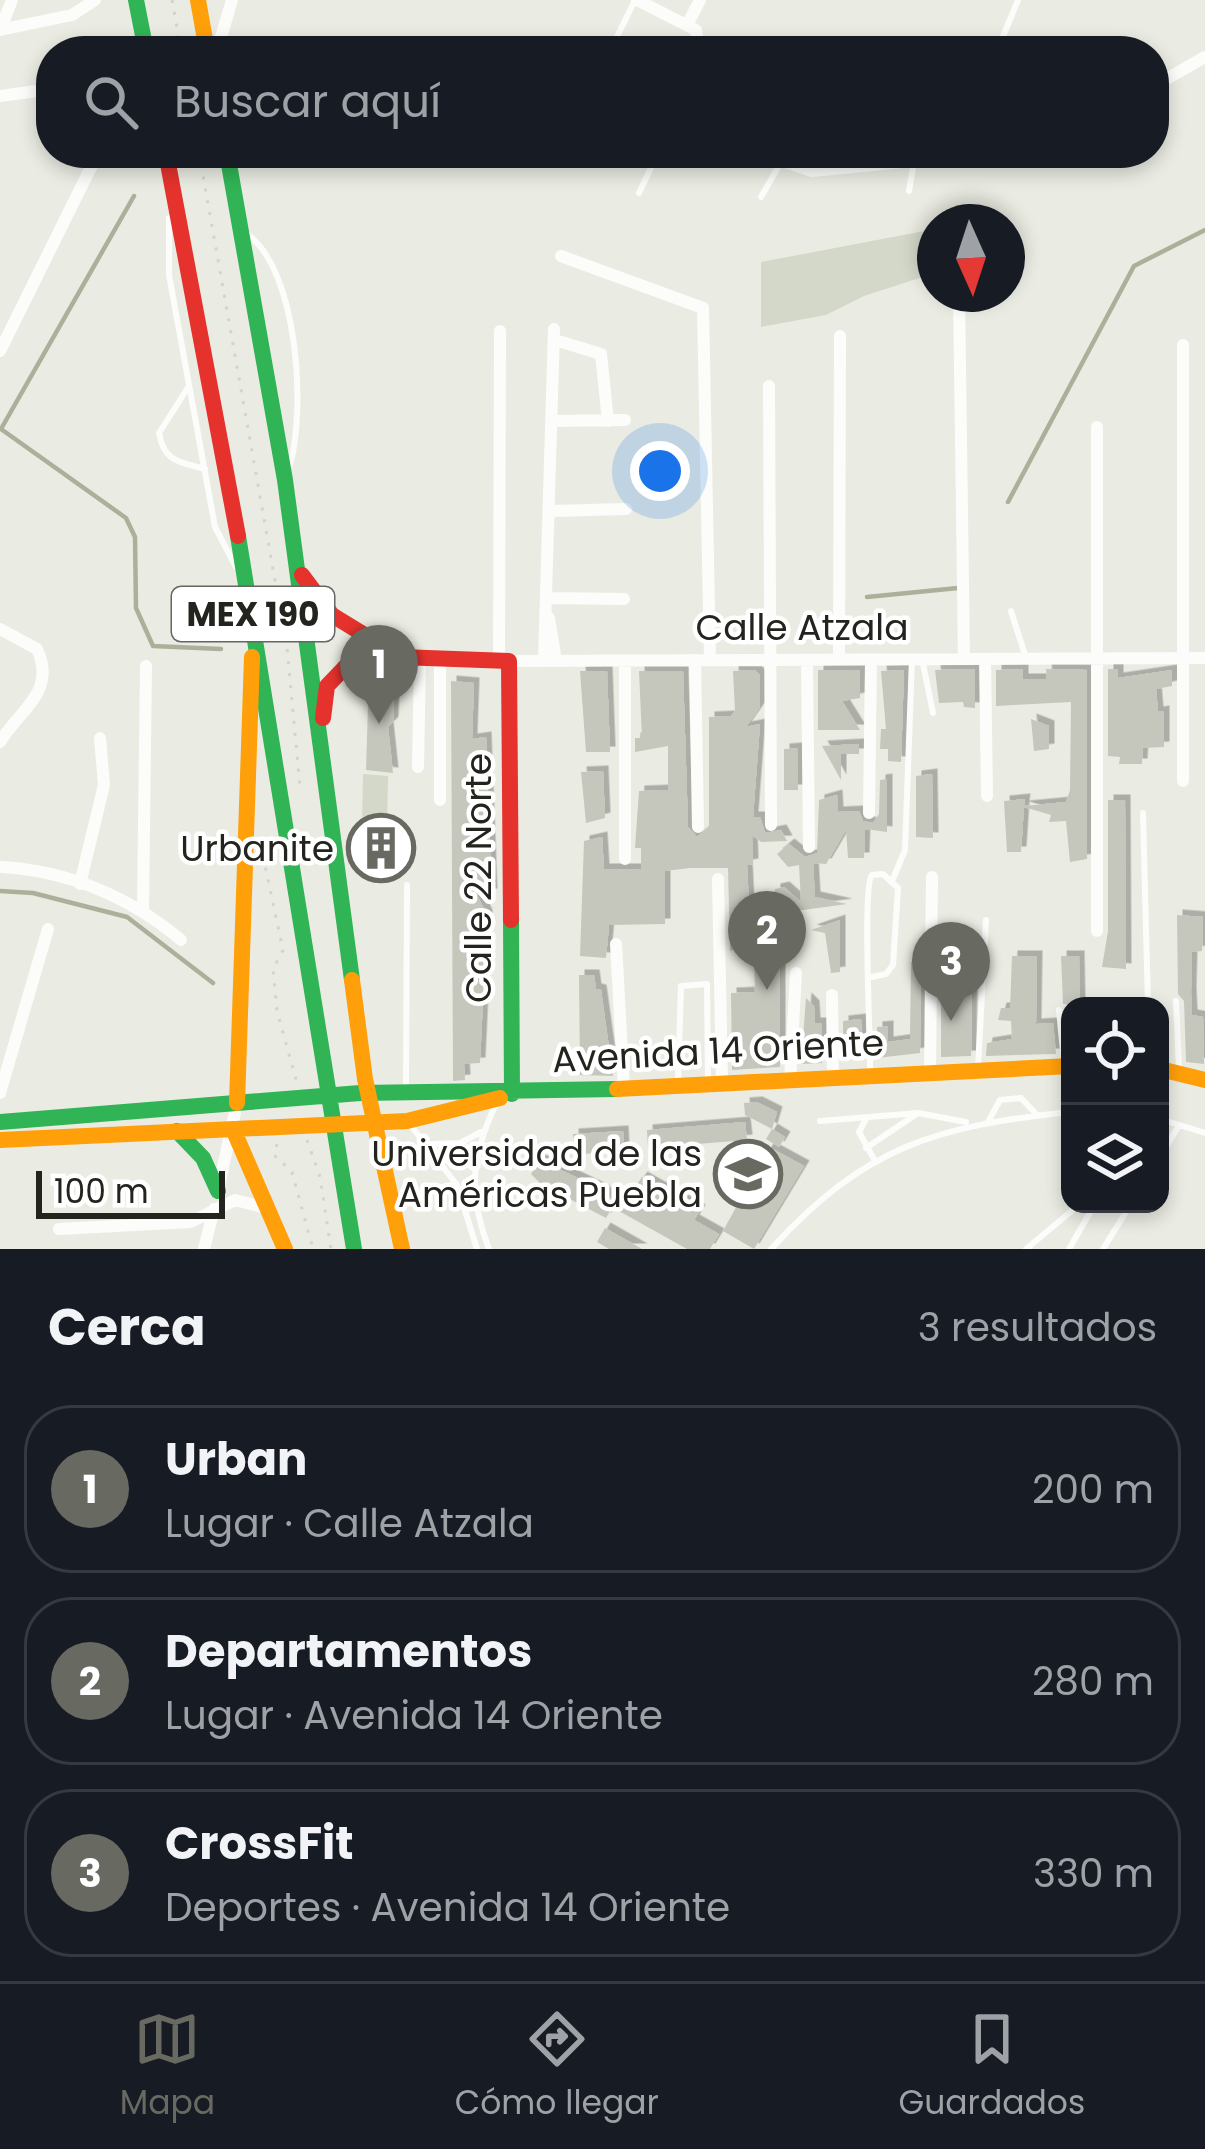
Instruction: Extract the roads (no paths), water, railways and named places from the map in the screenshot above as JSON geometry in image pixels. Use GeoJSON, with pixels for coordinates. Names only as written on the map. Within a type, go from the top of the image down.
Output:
{"type":"FeatureCollection","features":[{"type":"Feature","properties":{"kind":"main road"},"geometry":{"type":"LineString","coordinates":[[136,0],[143,36]]}},
{"type":"Feature","properties":{"kind":"main road"},"geometry":{"type":"LineString","coordinates":[[198,0],[204,36]]}},
{"type":"Feature","properties":{"kind":"main road","name":"MEX 190"},"geometry":{"type":"LineString","coordinates":[[169,168],[255,626],[354,1249]]}},
{"type":"Feature","properties":{"kind":"main road","name":"MEX 190"},"geometry":{"type":"LineString","coordinates":[[229,168],[285,480],[365,1079],[402,1249]]}},
{"type":"Feature","properties":{"kind":"main road","name":"Calle Atzala"},"geometry":{"type":"LineString","coordinates":[[297,564],[333,618],[400,657]]}},
{"type":"Feature","properties":{"kind":"main road"},"geometry":{"type":"LineString","coordinates":[[237,1103],[246,730],[255,626]]}},
{"type":"Feature","properties":{"kind":"main road","name":"Calle Atzala"},"geometry":{"type":"LineString","coordinates":[[320,740],[325,696],[338,670],[350,662],[400,657],[504,661]]}},
{"type":"Feature","properties":{"kind":"main road","name":"Calle 22 Norte"},"geometry":{"type":"LineString","coordinates":[[504,661],[505,1095]]}},
{"type":"Feature","properties":{"kind":"main road","name":"Avenida 14 Oriente"},"geometry":{"type":"LineString","coordinates":[[0,1140],[237,1103],[406,1091],[505,1095],[1061,1066]]}},
{"type":"Feature","properties":{"kind":"main road"},"geometry":{"type":"LineString","coordinates":[[1169,1071],[1205,1080]]}},
{"type":"Feature","properties":{"kind":"main road","name":"Avenida 14 Oriente"},"geometry":{"type":"LineString","coordinates":[[0,1122],[177,1131],[407,1121],[505,1095]]}},
{"type":"Feature","properties":{"kind":"main road"},"geometry":{"type":"LineString","coordinates":[[233,1129],[285,1249]]}},
{"type":"Feature","properties":{"kind":"main road"},"geometry":{"type":"LineString","coordinates":[[177,1131],[203,1158],[218,1191]]}},
{"type":"Feature","properties":{"kind":"street"},"geometry":{"type":"LineString","coordinates":[[0,30],[12,0]]}},
{"type":"Feature","properties":{"kind":"street"},"geometry":{"type":"LineString","coordinates":[[0,30],[72,15],[95,0]]}},
{"type":"Feature","properties":{"kind":"street"},"geometry":{"type":"LineString","coordinates":[[221,36],[232,0]]}},
{"type":"Feature","properties":{"kind":"street"},"geometry":{"type":"LineString","coordinates":[[636,0],[687,25],[698,36]]}},
{"type":"Feature","properties":{"kind":"street"},"geometry":{"type":"LineString","coordinates":[[687,25],[700,0]]}},
{"type":"Feature","properties":{"kind":"street"},"geometry":{"type":"LineString","coordinates":[[1169,77],[1205,57]]}},
{"type":"Feature","properties":{"kind":"street"},"geometry":{"type":"LineString","coordinates":[[0,96],[36,91]]}},
{"type":"Feature","properties":{"kind":"street"},"geometry":{"type":"LineString","coordinates":[[0,351],[91,168]]}},
{"type":"Feature","properties":{"kind":"street"},"geometry":{"type":"LineString","coordinates":[[802,168],[846,168]]}},
{"type":"Feature","properties":{"kind":"street"},"geometry":{"type":"LineString","coordinates":[[561,256],[703,308],[698,826]]}},
{"type":"Feature","properties":{"kind":"street"},"geometry":{"type":"LineString","coordinates":[[959,312],[964,659]]}},
{"type":"Feature","properties":{"kind":"street"},"geometry":{"type":"LineString","coordinates":[[500,331],[504,661]]}},
{"type":"Feature","properties":{"kind":"street"},"geometry":{"type":"LineString","coordinates":[[550,661],[554,335],[601,354],[608,421]]}},
{"type":"Feature","properties":{"kind":"street"},"geometry":{"type":"LineString","coordinates":[[839,660],[840,337]]}},
{"type":"Feature","properties":{"kind":"street"},"geometry":{"type":"LineString","coordinates":[[1183,345],[1183,781]]}},
{"type":"Feature","properties":{"kind":"street"},"geometry":{"type":"LineString","coordinates":[[769,386],[771,825]]}},
{"type":"Feature","properties":{"kind":"street"},"geometry":{"type":"LineString","coordinates":[[554,421],[625,420]]}},
{"type":"Feature","properties":{"kind":"street"},"geometry":{"type":"LineString","coordinates":[[1097,427],[1097,932]]}},
{"type":"Feature","properties":{"kind":"street"},"geometry":{"type":"LineString","coordinates":[[552,511],[626,509]]}},
{"type":"Feature","properties":{"kind":"street"},"geometry":{"type":"LineString","coordinates":[[550,598],[624,599]]}},
{"type":"Feature","properties":{"kind":"street"},"geometry":{"type":"LineString","coordinates":[[0,629],[38,649],[44,675],[42,689],[0,742]]}},
{"type":"Feature","properties":{"kind":"street"},"geometry":{"type":"LineString","coordinates":[[418,767],[420,658]]}},
{"type":"Feature","properties":{"kind":"street"},"geometry":{"type":"LineString","coordinates":[[440,658],[440,800]]}},
{"type":"Feature","properties":{"kind":"street","name":"Calle Atzala"},"geometry":{"type":"LineString","coordinates":[[504,661],[1205,658]]}},
{"type":"Feature","properties":{"kind":"street"},"geometry":{"type":"LineString","coordinates":[[869,813],[871,659]]}},
{"type":"Feature","properties":{"kind":"street"},"geometry":{"type":"LineString","coordinates":[[985,659],[987,796]]}},
{"type":"Feature","properties":{"kind":"street"},"geometry":{"type":"LineString","coordinates":[[807,660],[809,847]]}},
{"type":"Feature","properties":{"kind":"street"},"geometry":{"type":"LineString","coordinates":[[625,661],[625,859]]}},
{"type":"Feature","properties":{"kind":"street"},"geometry":{"type":"LineString","coordinates":[[143,908],[146,666]]}},
{"type":"Feature","properties":{"kind":"street"},"geometry":{"type":"LineString","coordinates":[[80,884],[104,785],[100,738]]}},
{"type":"Feature","properties":{"kind":"street"},"geometry":{"type":"LineString","coordinates":[[0,867],[80,884],[143,908],[181,940]]}},
{"type":"Feature","properties":{"kind":"street"},"geometry":{"type":"LineString","coordinates":[[931,1073],[932,877]]}},
{"type":"Feature","properties":{"kind":"street"},"geometry":{"type":"LineString","coordinates":[[715,1084],[718,879]]}},
{"type":"Feature","properties":{"kind":"street"},"geometry":{"type":"LineString","coordinates":[[0,1093],[48,928]]}},
{"type":"Feature","properties":{"kind":"street"},"geometry":{"type":"LineString","coordinates":[[616,944],[624,1089]]}},
{"type":"Feature","properties":{"kind":"street"},"geometry":{"type":"LineString","coordinates":[[790,1080],[796,973]]}},
{"type":"Feature","properties":{"kind":"street"},"geometry":{"type":"LineString","coordinates":[[832,995],[833,1078]]}},
{"type":"Feature","properties":{"kind":"street"},"geometry":{"type":"LineString","coordinates":[[204,1249],[237,1103]]}},
{"type":"Feature","properties":{"kind":"street"},"geometry":{"type":"LineString","coordinates":[[59,1229],[190,1222],[244,1199],[267,1209]]}},
{"type":"Feature","properties":{"kind":"lane"},"geometry":{"type":"LineString","coordinates":[[618,36],[636,0]]}},
{"type":"Feature","properties":{"kind":"lane"},"geometry":{"type":"LineString","coordinates":[[1003,36],[1018,0]]}},
{"type":"Feature","properties":{"kind":"lane"},"geometry":{"type":"LineString","coordinates":[[639,194],[651,168]]}},
{"type":"Feature","properties":{"kind":"lane"},"geometry":{"type":"LineString","coordinates":[[760,197],[777,168]]}},
{"type":"Feature","properties":{"kind":"lane"},"geometry":{"type":"LineString","coordinates":[[909,191],[913,168]]}},
{"type":"Feature","properties":{"kind":"lane"},"geometry":{"type":"LineString","coordinates":[[174,191],[167,260],[189,386],[218,536],[247,581]]}},
{"type":"Feature","properties":{"kind":"lane"},"geometry":{"type":"LineString","coordinates":[[241,229],[264,252],[287,304],[297,402],[285,480]]}},
{"type":"Feature","properties":{"kind":"lane"},"geometry":{"type":"LineString","coordinates":[[189,386],[159,433],[163,452],[171,460],[205,469]]}},
{"type":"Feature","properties":{"kind":"lane"},"geometry":{"type":"LineString","coordinates":[[1011,611],[1025,659]]}},
{"type":"Feature","properties":{"kind":"lane"},"geometry":{"type":"LineString","coordinates":[[917,659],[933,713]]}},
{"type":"Feature","properties":{"kind":"lane"},"geometry":{"type":"LineString","coordinates":[[893,879],[905,850],[917,659]]}},
{"type":"Feature","properties":{"kind":"lane"},"geometry":{"type":"LineString","coordinates":[[1143,813],[1148,997]]}},
{"type":"Feature","properties":{"kind":"lane"},"geometry":{"type":"LineString","coordinates":[[870,1076],[872,976],[866,882],[872,875],[893,879]]}},
{"type":"Feature","properties":{"kind":"lane"},"geometry":{"type":"LineString","coordinates":[[872,976],[886,974],[893,965],[898,888],[893,879]]}},
{"type":"Feature","properties":{"kind":"lane"},"geometry":{"type":"LineString","coordinates":[[406,1091],[407,885]]}},
{"type":"Feature","properties":{"kind":"lane"},"geometry":{"type":"LineString","coordinates":[[978,1070],[986,920]]}},
{"type":"Feature","properties":{"kind":"lane"},"geometry":{"type":"LineString","coordinates":[[678,1086],[681,986],[688,981],[707,983],[715,1084]]}},
{"type":"Feature","properties":{"kind":"lane"},"geometry":{"type":"LineString","coordinates":[[1169,1071],[1176,1001]]}},
{"type":"Feature","properties":{"kind":"lane"},"geometry":{"type":"LineString","coordinates":[[1059,1010],[1061,1024]]}},
{"type":"Feature","properties":{"kind":"lane"},"geometry":{"type":"LineString","coordinates":[[489,1249],[473,1196],[475,1154],[505,1095]]}},
{"type":"Feature","properties":{"kind":"lane"},"geometry":{"type":"LineString","coordinates":[[989,1120],[1000,1100],[1011,1096],[1021,1098],[1037,1115]]}},
{"type":"Feature","properties":{"kind":"lane"},"geometry":{"type":"LineString","coordinates":[[866,1148],[918,1113]]}},
{"type":"Feature","properties":{"kind":"lane"},"geometry":{"type":"LineString","coordinates":[[820,1121],[918,1113],[970,1123]]}},
{"type":"Feature","properties":{"kind":"lane"},"geometry":{"type":"LineString","coordinates":[[771,1249],[835,1188],[898,1146],[970,1123],[1061,1113]]}},
{"type":"Feature","properties":{"kind":"lane"},"geometry":{"type":"LineString","coordinates":[[866,1119],[860,1132],[875,1161]]}},
{"type":"Feature","properties":{"kind":"lane"},"geometry":{"type":"LineString","coordinates":[[407,1121],[440,1158],[461,1198],[477,1249]]}},
{"type":"Feature","properties":{"kind":"lane"},"geometry":{"type":"LineString","coordinates":[[1169,1122],[1205,1133]]}},
{"type":"Feature","properties":{"kind":"lane"},"geometry":{"type":"LineString","coordinates":[[1169,1142],[1179,1125]]}},
{"type":"Feature","properties":{"kind":"lane"},"geometry":{"type":"LineString","coordinates":[[428,1144],[460,1143],[484,1130]]}},
{"type":"Feature","properties":{"kind":"lane"},"geometry":{"type":"LineString","coordinates":[[440,1158],[459,1150],[475,1154]]}},
{"type":"Feature","properties":{"kind":"lane"},"geometry":{"type":"LineString","coordinates":[[461,1198],[473,1196]]}},
{"type":"Feature","properties":{"kind":"lane"},"geometry":{"type":"LineString","coordinates":[[1027,1249],[1069,1213]]}},
{"type":"Feature","properties":{"kind":"lane"},"geometry":{"type":"LineString","coordinates":[[1069,1249],[1090,1213]]}},
{"type":"Feature","properties":{"kind":"lane"},"geometry":{"type":"LineString","coordinates":[[1103,1249],[1125,1213]]}},
{"type":"Feature","properties":{"kind":"waterway"},"geometry":{"type":"LineString","coordinates":[[134,196],[1,429],[126,518],[135,537],[136,608],[153,646],[221,649]]}},
{"type":"Feature","properties":{"kind":"waterway"},"geometry":{"type":"LineString","coordinates":[[1008,502],[1134,266],[1205,230]]}},
{"type":"Feature","properties":{"kind":"waterway"},"geometry":{"type":"LineString","coordinates":[[867,597],[958,588]]}},
{"type":"Feature","properties":{"kind":"waterway"},"geometry":{"type":"LineString","coordinates":[[0,891],[33,893],[127,917],[213,983]]}},
{"type":"Feature","properties":{"kind":"place","name":"Urban"},"geometry":{"type":"Point","coordinates":[379,724]}},
{"type":"Feature","properties":{"kind":"place","name":"Urbanite"},"geometry":{"type":"Point","coordinates":[381,848]}},
{"type":"Feature","properties":{"kind":"place","name":"Departamentos"},"geometry":{"type":"Point","coordinates":[767,990]}},
{"type":"Feature","properties":{"kind":"place","name":"CrossFit"},"geometry":{"type":"Point","coordinates":[951,1021]}},
{"type":"Feature","properties":{"kind":"place","name":"Universidad de las Américas Puebla"},"geometry":{"type":"Point","coordinates":[748,1174]}}]}
